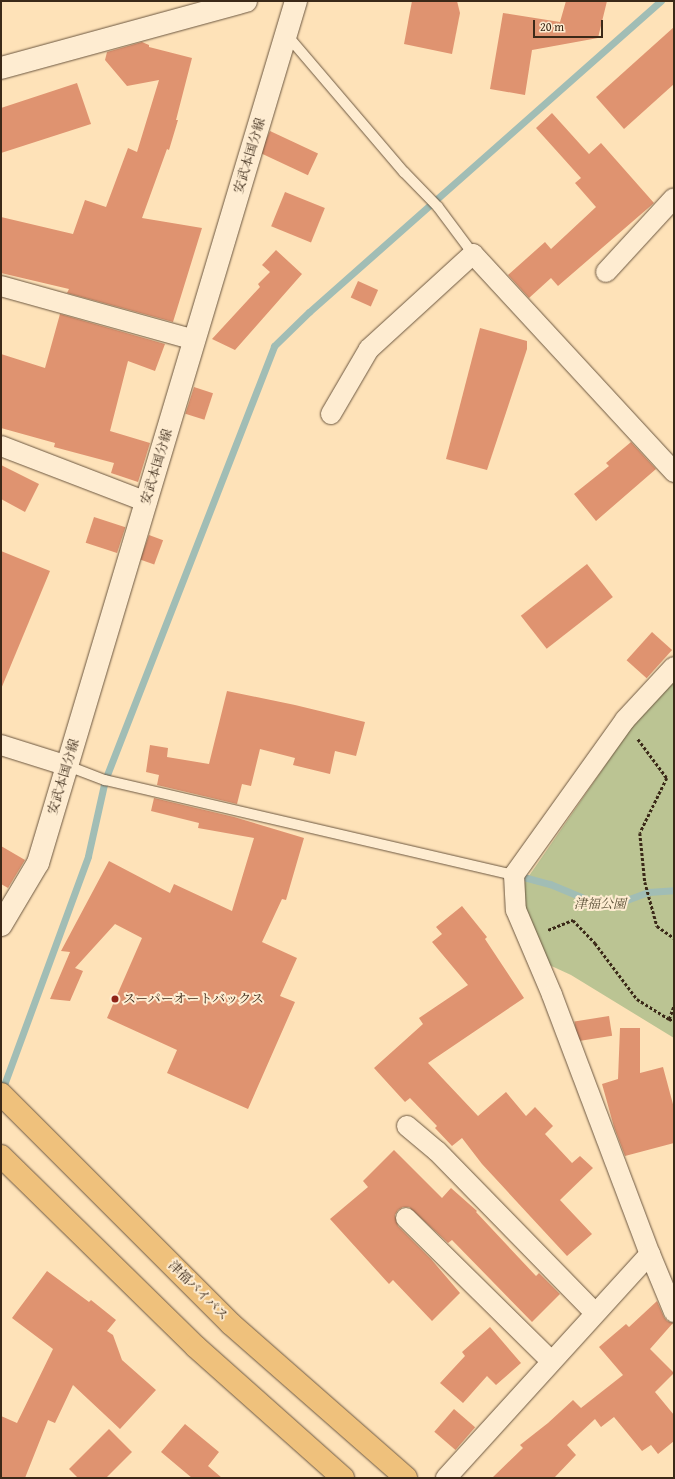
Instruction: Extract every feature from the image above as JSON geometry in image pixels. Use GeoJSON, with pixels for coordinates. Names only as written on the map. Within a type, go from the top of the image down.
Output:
{"type":"FeatureCollection","features":[{"type":"Feature","properties":{"kind":"highway","name":"津福バイパス"},"geometry":{"type":"LineString","coordinates":[[1,1094],[231,1324],[406,1478]]}},
{"type":"Feature","properties":{"kind":"highway"},"geometry":{"type":"LineString","coordinates":[[1,1156],[196,1347],[343,1478]]}},
{"type":"Feature","properties":{"kind":"main road"},"geometry":{"type":"LineString","coordinates":[[1,68],[201,7],[246,1]]}},
{"type":"Feature","properties":{"kind":"main road","name":"安武本国分線"},"geometry":{"type":"LineString","coordinates":[[1,925],[38,863],[296,1]]}},
{"type":"Feature","properties":{"kind":"street"},"geometry":{"type":"LineString","coordinates":[[606,272],[674,198]]}},
{"type":"Feature","properties":{"kind":"street"},"geometry":{"type":"LineString","coordinates":[[331,414],[369,349],[473,254],[674,472]]}},
{"type":"Feature","properties":{"kind":"street"},"geometry":{"type":"LineString","coordinates":[[1,286],[195,340]]}},
{"type":"Feature","properties":{"kind":"street"},"geometry":{"type":"LineString","coordinates":[[1,446],[147,502]]}},
{"type":"Feature","properties":{"kind":"street"},"geometry":{"type":"LineString","coordinates":[[674,667],[625,720],[514,875],[516,910],[552,995],[650,1254],[674,1312]]}},
{"type":"Feature","properties":{"kind":"street"},"geometry":{"type":"LineString","coordinates":[[1,745],[68,766]]}},
{"type":"Feature","properties":{"kind":"street"},"geometry":{"type":"LineString","coordinates":[[408,1126],[437,1151],[594,1313]]}},
{"type":"Feature","properties":{"kind":"street"},"geometry":{"type":"LineString","coordinates":[[406,1218],[551,1361]]}},
{"type":"Feature","properties":{"kind":"street"},"geometry":{"type":"LineString","coordinates":[[446,1478],[594,1313],[650,1254]]}},
{"type":"Feature","properties":{"kind":"lane"},"geometry":{"type":"LineString","coordinates":[[286,34],[404,172],[438,208],[473,254]]}},
{"type":"Feature","properties":{"kind":"lane"},"geometry":{"type":"LineString","coordinates":[[68,766],[106,780],[514,875]]}},
{"type":"Feature","properties":{"kind":"path"},"geometry":{"type":"LineString","coordinates":[[625,720],[667,778],[640,833],[645,882],[657,926],[674,938]]}},
{"type":"Feature","properties":{"kind":"path"},"geometry":{"type":"LineString","coordinates":[[528,938],[573,920],[595,943],[637,999],[674,1021]]}},
{"type":"Feature","properties":{"kind":"path"},"geometry":{"type":"LineString","coordinates":[[669,1019],[674,1005]]}},
{"type":"Feature","properties":{"kind":"green space","name":"津福公園"},"geometry":{"type":"Polygon","coordinates":[[[674,678],[674,1038],[571,975],[532,957],[522,886],[629,731],[674,678]]]}},
{"type":"Feature","properties":{"kind":"building"},"geometry":{"type":"Polygon","coordinates":[[[412,1],[457,1],[460,13],[452,54],[404,44],[412,1]]]}},
{"type":"Feature","properties":{"kind":"building"},"geometry":{"type":"Polygon","coordinates":[[[566,1],[607,1],[598,38],[532,50],[525,95],[490,89],[503,13],[560,22],[566,1]]]}},
{"type":"Feature","properties":{"kind":"building"},"geometry":{"type":"Polygon","coordinates":[[[674,27],[674,84],[624,129],[596,97],[674,27]]]}},
{"type":"Feature","properties":{"kind":"building"},"geometry":{"type":"Polygon","coordinates":[[[142,42],[149,45],[149,47],[192,58],[176,120],[178,120],[169,150],[167,149],[142,218],[202,228],[173,322],[67,293],[69,289],[1,273],[1,217],[73,234],[85,200],[106,207],[128,148],[137,152],[159,80],[127,86],[105,60],[107,52],[142,42]]]}},
{"type":"Feature","properties":{"kind":"building"},"geometry":{"type":"Polygon","coordinates":[[[77,83],[91,124],[1,153],[1,108],[77,83]]]}},
{"type":"Feature","properties":{"kind":"building"},"geometry":{"type":"Polygon","coordinates":[[[552,113],[589,154],[601,143],[654,203],[558,286],[551,278],[529,298],[508,275],[545,242],[551,249],[596,207],[575,183],[581,178],[536,128],[552,113]]]}},
{"type":"Feature","properties":{"kind":"building"},"geometry":{"type":"Polygon","coordinates":[[[270,131],[318,153],[308,175],[260,153],[270,131]]]}},
{"type":"Feature","properties":{"kind":"building"},"geometry":{"type":"Polygon","coordinates":[[[285,192],[325,208],[311,242],[271,226],[285,192]]]}},
{"type":"Feature","properties":{"kind":"building"},"geometry":{"type":"Polygon","coordinates":[[[276,250],[302,274],[235,350],[212,339],[260,287],[258,284],[270,272],[262,265],[276,250]]]}},
{"type":"Feature","properties":{"kind":"building"},"geometry":{"type":"Polygon","coordinates":[[[358,281],[378,290],[371,306],[351,297],[358,281]]]}},
{"type":"Feature","properties":{"kind":"building"},"geometry":{"type":"Polygon","coordinates":[[[60,314],[165,344],[155,371],[128,361],[110,431],[150,443],[138,482],[111,473],[114,463],[54,447],[55,443],[1,428],[1,354],[45,368],[60,314]]]}},
{"type":"Feature","properties":{"kind":"building"},"geometry":{"type":"Polygon","coordinates":[[[480,328],[527,341],[527,349],[487,470],[446,459],[480,328]]]}},
{"type":"Feature","properties":{"kind":"building"},"geometry":{"type":"Polygon","coordinates":[[[194,387],[213,393],[204,420],[185,414],[194,387]]]}},
{"type":"Feature","properties":{"kind":"building"},"geometry":{"type":"Polygon","coordinates":[[[631,442],[656,469],[596,521],[574,494],[609,466],[606,463],[631,442]]]}},
{"type":"Feature","properties":{"kind":"building"},"geometry":{"type":"Polygon","coordinates":[[[1,465],[39,484],[25,512],[1,499],[1,465]]]}},
{"type":"Feature","properties":{"kind":"building"},"geometry":{"type":"Polygon","coordinates":[[[94,517],[125,527],[117,553],[86,543],[94,517]]]}},
{"type":"Feature","properties":{"kind":"building"},"geometry":{"type":"Polygon","coordinates":[[[149,535],[163,540],[154,565],[140,559],[149,535]]]}},
{"type":"Feature","properties":{"kind":"building"},"geometry":{"type":"Polygon","coordinates":[[[1,551],[50,571],[1,689],[1,551]]]}},
{"type":"Feature","properties":{"kind":"building"},"geometry":{"type":"Polygon","coordinates":[[[587,564],[613,597],[547,649],[521,616],[587,564]]]}},
{"type":"Feature","properties":{"kind":"building"},"geometry":{"type":"Polygon","coordinates":[[[652,632],[672,650],[647,678],[627,660],[652,632]]]}},
{"type":"Feature","properties":{"kind":"building"},"geometry":{"type":"Polygon","coordinates":[[[227,691],[295,705],[365,722],[356,756],[335,751],[330,774],[293,765],[295,758],[260,749],[251,786],[242,784],[237,804],[157,785],[159,775],[146,772],[150,745],[168,748],[167,757],[209,764],[227,691]]]}},
{"type":"Feature","properties":{"kind":"building"},"geometry":{"type":"Polygon","coordinates":[[[154,798],[234,817],[304,838],[286,900],[282,899],[262,942],[297,958],[280,996],[295,1002],[248,1109],[167,1073],[177,1050],[107,1018],[142,938],[115,924],[75,968],[83,971],[70,1001],[50,999],[70,952],[61,951],[109,861],[170,893],[174,884],[232,911],[254,838],[198,828],[199,823],[151,811],[154,798]]]}},
{"type":"Feature","properties":{"kind":"building"},"geometry":{"type":"Polygon","coordinates":[[[1,846],[25,860],[8,888],[1,884],[1,846]]]}},
{"type":"Feature","properties":{"kind":"building"},"geometry":{"type":"Polygon","coordinates":[[[462,906],[487,937],[485,939],[524,998],[428,1063],[478,1116],[506,1092],[526,1116],[535,1107],[553,1126],[545,1134],[572,1163],[580,1156],[593,1168],[560,1200],[592,1234],[567,1256],[482,1164],[462,1138],[452,1146],[435,1128],[437,1126],[410,1098],[405,1102],[374,1068],[423,1024],[419,1018],[468,985],[432,942],[442,934],[436,927],[462,906]]]}},
{"type":"Feature","properties":{"kind":"building"},"geometry":{"type":"Polygon","coordinates":[[[609,1016],[612,1036],[578,1041],[574,1021],[609,1016]]]}},
{"type":"Feature","properties":{"kind":"building"},"geometry":{"type":"Polygon","coordinates":[[[620,1028],[640,1028],[640,1073],[663,1067],[674,1108],[674,1143],[625,1156],[614,1127],[602,1084],[618,1079],[620,1028]]]}},
{"type":"Feature","properties":{"kind":"building"},"geometry":{"type":"Polygon","coordinates":[[[394,1150],[442,1198],[451,1188],[477,1211],[476,1212],[536,1276],[539,1273],[560,1294],[532,1322],[452,1240],[448,1243],[409,1207],[403,1207],[398,1210],[395,1215],[398,1226],[431,1259],[460,1293],[432,1321],[393,1280],[389,1284],[330,1219],[368,1187],[363,1181],[394,1150]]]}},
{"type":"Feature","properties":{"kind":"building"},"geometry":{"type":"Polygon","coordinates":[[[47,1271],[89,1302],[91,1300],[116,1320],[107,1331],[113,1335],[122,1360],[156,1390],[120,1429],[73,1385],[55,1423],[48,1420],[25,1478],[1,1478],[1,1416],[17,1423],[53,1349],[12,1318],[47,1271]]]}},
{"type":"Feature","properties":{"kind":"building"},"geometry":{"type":"Polygon","coordinates":[[[657,1301],[664,1317],[667,1321],[673,1323],[650,1349],[674,1373],[655,1392],[674,1415],[674,1441],[658,1454],[651,1445],[642,1451],[614,1417],[601,1427],[595,1419],[567,1445],[576,1455],[554,1478],[492,1478],[523,1448],[520,1445],[548,1423],[573,1400],[581,1408],[623,1375],[599,1347],[626,1324],[629,1327],[657,1301]]]}},
{"type":"Feature","properties":{"kind":"building"},"geometry":{"type":"Polygon","coordinates":[[[490,1327],[521,1363],[496,1385],[487,1376],[463,1403],[440,1383],[465,1356],[462,1352],[490,1327]]]}},
{"type":"Feature","properties":{"kind":"building"},"geometry":{"type":"Polygon","coordinates":[[[454,1409],[475,1427],[455,1450],[434,1432],[454,1409]]]}},
{"type":"Feature","properties":{"kind":"building"},"geometry":{"type":"Polygon","coordinates":[[[185,1424],[219,1452],[208,1466],[222,1478],[192,1478],[161,1452],[185,1424]]]}},
{"type":"Feature","properties":{"kind":"building"},"geometry":{"type":"Polygon","coordinates":[[[109,1429],[132,1452],[106,1478],[78,1478],[69,1469],[109,1429]]]}},
{"type":"Feature","properties":{"kind":"waterway"},"geometry":{"type":"LineString","coordinates":[[1,1093],[88,856],[105,780],[274,346],[309,312],[661,1]]}},
{"type":"Feature","properties":{"kind":"waterway"},"geometry":{"type":"LineString","coordinates":[[516,875],[550,884],[598,904],[621,902],[648,892],[674,890]]}},
{"type":"Feature","properties":{"kind":"place","name":"スーパーオートバックス"},"geometry":{"type":"Point","coordinates":[115,999]}}]}
